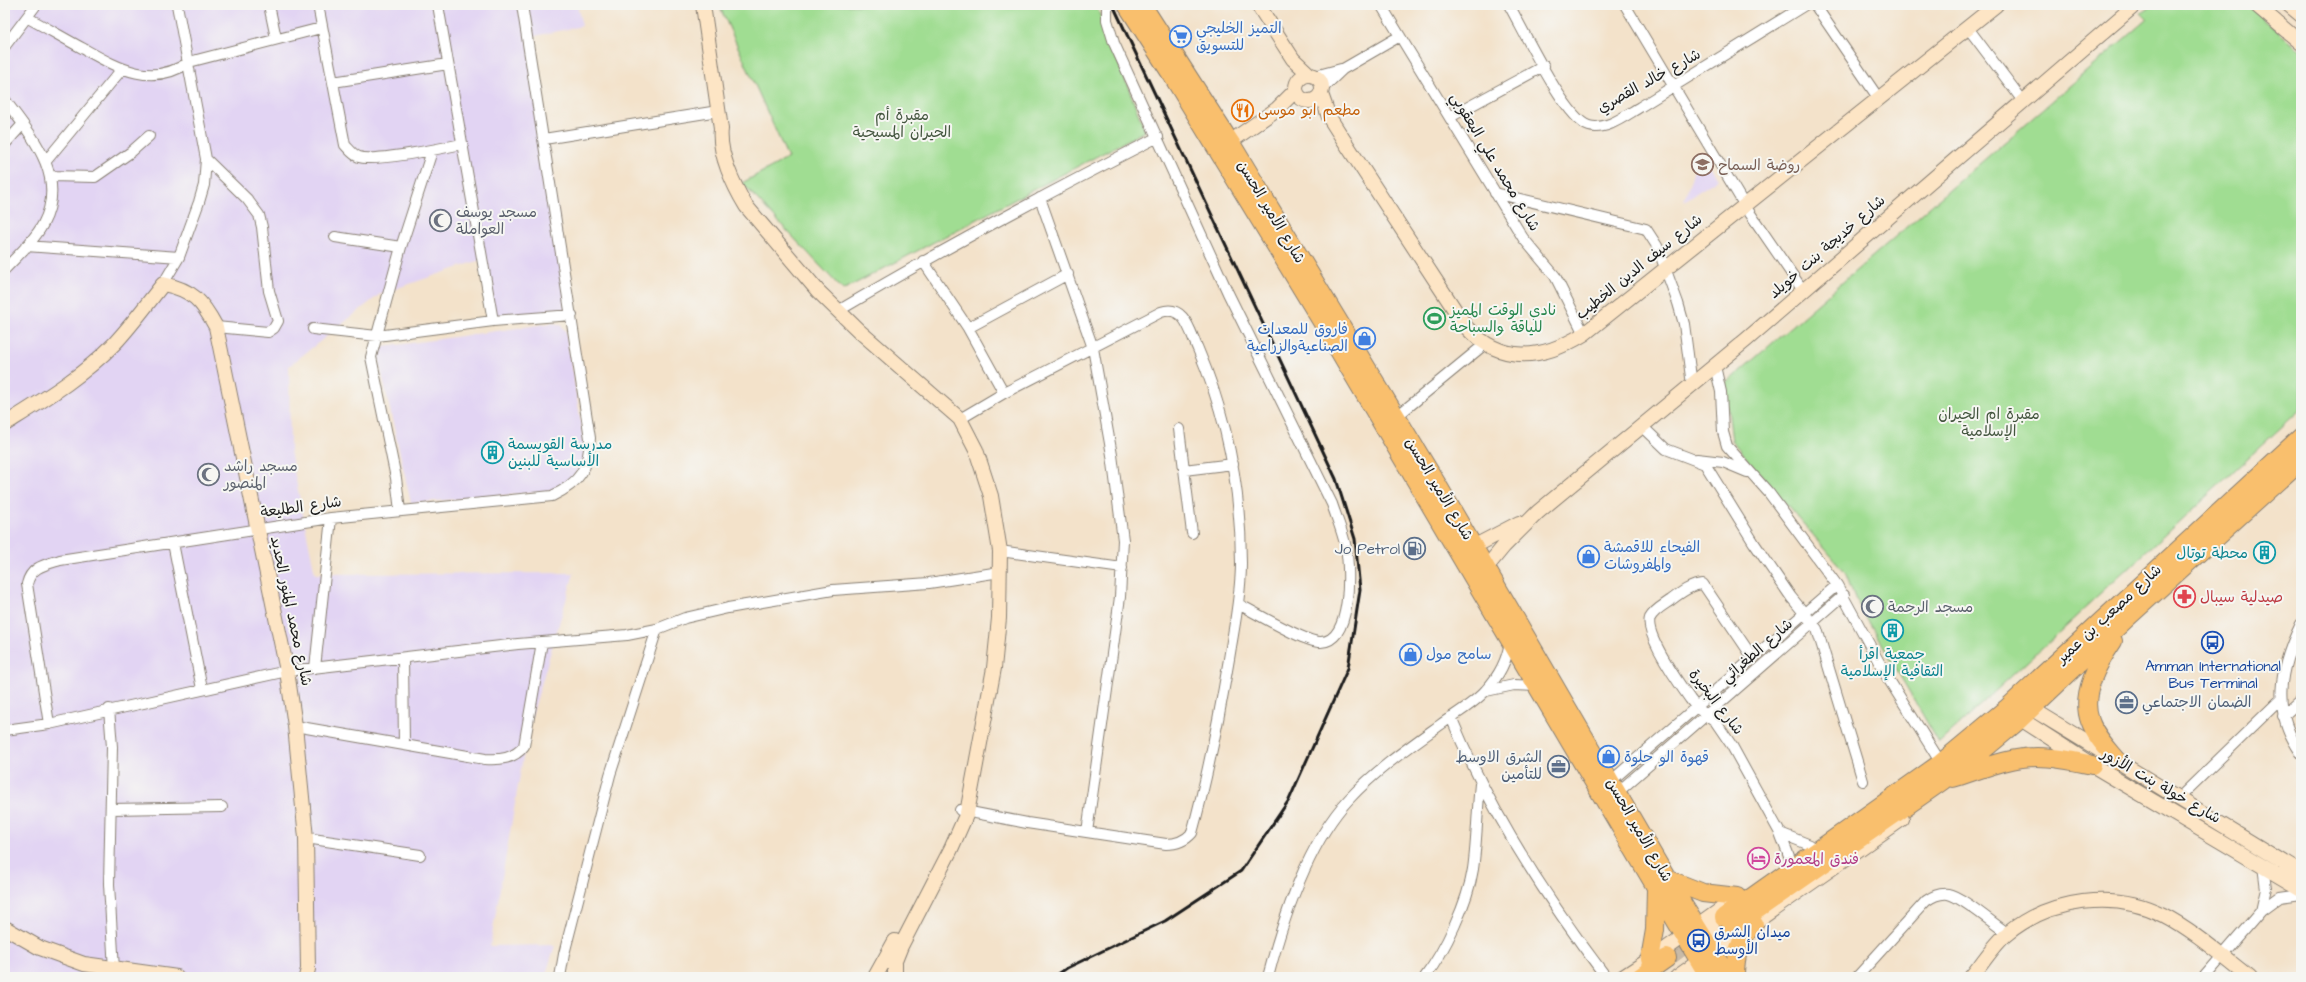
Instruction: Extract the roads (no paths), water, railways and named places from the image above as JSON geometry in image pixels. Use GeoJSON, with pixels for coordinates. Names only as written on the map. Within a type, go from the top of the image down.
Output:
{"type":"FeatureCollection","features":[{"type":"Feature","properties":{"kind":"highway","name":"شارع الأمير الحسن"},"geometry":{"type":"LineString","coordinates":[[1127,5],[1172,75],[1322,320],[1537,686],[1706,955],[1728,977]]}},
{"type":"Feature","properties":{"kind":"highway","name":"شارع الأمير الحسن"},"geometry":{"type":"LineString","coordinates":[[1142,5],[1230,142],[1473,547],[1614,786],[1661,882]]}},
{"type":"Feature","properties":{"kind":"highway","name":"شارع مصعب بن عمير"},"geometry":{"type":"LineString","coordinates":[[2018,709],[2301,437]]}},
{"type":"Feature","properties":{"kind":"highway","name":"شارع مصعب بن عمير"},"geometry":{"type":"LineString","coordinates":[[1725,925],[1937,775],[2128,617],[2301,460]]}},
{"type":"Feature","properties":{"kind":"highway"},"geometry":{"type":"LineString","coordinates":[[2118,761],[2097,734],[2090,721],[2087,707],[2088,692],[2099,662],[2128,617]]}},
{"type":"Feature","properties":{"kind":"highway"},"geometry":{"type":"LineString","coordinates":[[1937,775],[2036,757],[2060,758],[2092,765]]}},
{"type":"Feature","properties":{"kind":"highway"},"geometry":{"type":"LineString","coordinates":[[1670,963],[1657,914],[1661,882],[1702,892],[1737,897]]}},
{"type":"Feature","properties":{"kind":"highway"},"geometry":{"type":"LineString","coordinates":[[1735,977],[1739,945],[1744,934],[1754,924]]}},
{"type":"Feature","properties":{"kind":"highway","name":"شارع الأمير الحسن"},"geometry":{"type":"LineString","coordinates":[[1706,955],[1710,977]]}},
{"type":"Feature","properties":{"kind":"highway"},"geometry":{"type":"LineString","coordinates":[[1640,977],[1670,963]]}},
{"type":"Feature","properties":{"kind":"highway"},"geometry":{"type":"LineString","coordinates":[[1660,977],[1670,963]]}},
{"type":"Feature","properties":{"kind":"street"},"geometry":{"type":"LineString","coordinates":[[5,46],[28,18],[36,5]]}},
{"type":"Feature","properties":{"kind":"street"},"geometry":{"type":"LineString","coordinates":[[5,424],[58,390],[98,359],[134,322],[163,284],[179,257],[204,185],[206,159],[189,62],[177,5]]}},
{"type":"Feature","properties":{"kind":"street"},"geometry":{"type":"LineString","coordinates":[[269,5],[276,38]]}},
{"type":"Feature","properties":{"kind":"street"},"geometry":{"type":"LineString","coordinates":[[318,5],[321,28],[345,145],[353,153],[368,158],[432,151],[462,144]]}},
{"type":"Feature","properties":{"kind":"street"},"geometry":{"type":"LineString","coordinates":[[438,5],[493,321]]}},
{"type":"Feature","properties":{"kind":"street"},"geometry":{"type":"LineString","coordinates":[[313,329],[377,336],[493,321],[572,315],[522,5]]}},
{"type":"Feature","properties":{"kind":"street"},"geometry":{"type":"LineString","coordinates":[[695,5],[715,111]]}},
{"type":"Feature","properties":{"kind":"street"},"geometry":{"type":"LineString","coordinates":[[703,5],[716,131],[720,136],[731,176],[746,206],[818,292],[960,420],[976,450],[991,496],[1000,551],[999,618],[994,668],[970,788],[963,812],[951,849],[901,946],[895,961],[895,977]]}},
{"type":"Feature","properties":{"kind":"street"},"geometry":{"type":"LineString","coordinates":[[1107,5],[1107,20],[1114,43],[1238,314],[1332,504],[1343,534],[1346,549],[1346,607],[1338,632],[1329,640],[1320,643],[1301,637],[1238,604]]}},
{"type":"Feature","properties":{"kind":"street"},"geometry":{"type":"LineString","coordinates":[[1258,5],[1293,59],[1302,93]]}},
{"type":"Feature","properties":{"kind":"street","name":"شارع محمد علي اليعقوبي"},"geometry":{"type":"LineString","coordinates":[[1381,5],[1530,248],[1555,276],[1584,334]]}},
{"type":"Feature","properties":{"kind":"street","name":"شارع خالد القصري"},"geometry":{"type":"LineString","coordinates":[[1509,5],[1569,109],[1579,120],[1590,126],[1598,127],[1617,120],[1673,87],[1805,5]]}},
{"type":"Feature","properties":{"kind":"street"},"geometry":{"type":"LineString","coordinates":[[1625,5],[1745,206],[1802,289]]}},
{"type":"Feature","properties":{"kind":"street"},"geometry":{"type":"LineString","coordinates":[[1815,5],[1879,99]]}},
{"type":"Feature","properties":{"kind":"street","name":"شارع سيف الدين الخطيب"},"geometry":{"type":"LineString","coordinates":[[1321,91],[1329,116],[1466,327],[1485,344],[1514,354],[1529,355],[1553,349],[1584,334],[1996,5]]}},
{"type":"Feature","properties":{"kind":"street","name":"شارع خديجة بنت خويلد"},"geometry":{"type":"LineString","coordinates":[[1485,569],[1504,546],[1538,512],[1715,366],[1802,289],[2134,5]]}},
{"type":"Feature","properties":{"kind":"street"},"geometry":{"type":"LineString","coordinates":[[2256,5],[2301,43]]}},
{"type":"Feature","properties":{"kind":"street"},"geometry":{"type":"LineString","coordinates":[[2290,5],[2301,15]]}},
{"type":"Feature","properties":{"kind":"street"},"geometry":{"type":"LineString","coordinates":[[28,18],[122,70],[157,74],[170,72],[189,62],[276,38],[321,28]]}},
{"type":"Feature","properties":{"kind":"street"},"geometry":{"type":"LineString","coordinates":[[1968,28],[2023,101]]}},
{"type":"Feature","properties":{"kind":"street"},"geometry":{"type":"LineString","coordinates":[[1302,93],[1315,99],[1343,69],[1400,36]]}},
{"type":"Feature","properties":{"kind":"street"},"geometry":{"type":"LineString","coordinates":[[1293,59],[1320,81],[1321,91]]}},
{"type":"Feature","properties":{"kind":"street"},"geometry":{"type":"LineString","coordinates":[[333,82],[448,64]]}},
{"type":"Feature","properties":{"kind":"street"},"geometry":{"type":"LineString","coordinates":[[1450,117],[1544,66]]}},
{"type":"Feature","properties":{"kind":"street"},"geometry":{"type":"LineString","coordinates":[[1302,93],[1303,76],[1343,69]]}},
{"type":"Feature","properties":{"kind":"street"},"geometry":{"type":"LineString","coordinates":[[46,162],[122,70]]}},
{"type":"Feature","properties":{"kind":"street"},"geometry":{"type":"LineString","coordinates":[[1230,142],[1302,93]]}},
{"type":"Feature","properties":{"kind":"street","name":"شارع سيف الدين الخطيب"},"geometry":{"type":"LineString","coordinates":[[1302,93],[1329,116]]}},
{"type":"Feature","properties":{"kind":"street"},"geometry":{"type":"LineString","coordinates":[[5,100],[23,124],[46,162],[50,176],[49,208],[43,225],[5,269]]}},
{"type":"Feature","properties":{"kind":"street"},"geometry":{"type":"LineString","coordinates":[[544,139],[715,111]]}},
{"type":"Feature","properties":{"kind":"street"},"geometry":{"type":"LineString","coordinates":[[5,144],[23,124]]}},
{"type":"Feature","properties":{"kind":"street"},"geometry":{"type":"LineString","coordinates":[[50,176],[95,177],[131,152],[149,136]]}},
{"type":"Feature","properties":{"kind":"street"},"geometry":{"type":"LineString","coordinates":[[838,311],[923,261],[1158,137]]}},
{"type":"Feature","properties":{"kind":"street"},"geometry":{"type":"LineString","coordinates":[[400,511],[396,478],[372,357],[401,247],[432,151]]}},
{"type":"Feature","properties":{"kind":"street"},"geometry":{"type":"LineString","coordinates":[[206,159],[247,199],[259,215],[269,291],[278,321],[274,328],[268,332],[216,327]]}},
{"type":"Feature","properties":{"kind":"street"},"geometry":{"type":"LineString","coordinates":[[1495,193],[1646,229],[1652,236],[1681,311],[1692,385]]}},
{"type":"Feature","properties":{"kind":"street"},"geometry":{"type":"LineString","coordinates":[[1040,198],[1093,348],[1112,454],[1123,540],[1122,568],[1087,832]]}},
{"type":"Feature","properties":{"kind":"street"},"geometry":{"type":"LineString","coordinates":[[335,236],[401,247]]}},
{"type":"Feature","properties":{"kind":"street"},"geometry":{"type":"LineString","coordinates":[[26,246],[179,257]]}},
{"type":"Feature","properties":{"kind":"street"},"geometry":{"type":"LineString","coordinates":[[923,261],[968,328],[1004,393]]}},
{"type":"Feature","properties":{"kind":"street"},"geometry":{"type":"LineString","coordinates":[[968,328],[1068,274]]}},
{"type":"Feature","properties":{"kind":"street","name":"شارع محمد المنور الحديد"},"geometry":{"type":"LineString","coordinates":[[163,284],[177,286],[200,300],[216,327],[256,528],[287,671],[295,726],[306,838],[308,968],[306,977]]}},
{"type":"Feature","properties":{"kind":"street"},"geometry":{"type":"LineString","coordinates":[[960,420],[1004,393],[1161,312],[1169,309],[1181,314],[1213,386],[1230,444],[1241,557],[1238,604],[1216,736],[1192,833],[1182,841],[1174,844],[963,812]]}},
{"type":"Feature","properties":{"kind":"street","name":"شارع الطليعة"},"geometry":{"type":"LineString","coordinates":[[49,724],[27,591],[29,574],[37,568],[60,560],[256,528],[331,518],[552,496],[567,489],[577,480],[589,454],[590,438],[572,315]]}},
{"type":"Feature","properties":{"kind":"street"},"geometry":{"type":"LineString","coordinates":[[1396,417],[1485,344]]}},
{"type":"Feature","properties":{"kind":"street"},"geometry":{"type":"LineString","coordinates":[[1715,366],[1721,392],[1723,432],[1725,441],[1730,451],[1769,493],[1844,595],[1937,775]]}},
{"type":"Feature","properties":{"kind":"street"},"geometry":{"type":"LineString","coordinates":[[1642,426],[1666,449],[1681,456],[1723,462],[1751,473]]}},
{"type":"Feature","properties":{"kind":"street"},"geometry":{"type":"LineString","coordinates":[[1179,429],[1192,533]]}},
{"type":"Feature","properties":{"kind":"street"},"geometry":{"type":"LineString","coordinates":[[1695,459],[1707,466],[1754,543],[1812,622],[1822,643],[1864,781]]}},
{"type":"Feature","properties":{"kind":"street"},"geometry":{"type":"LineString","coordinates":[[1184,470],[1233,464]]}},
{"type":"Feature","properties":{"kind":"street","name":"شارع خديجة بنت خويلد"},"geometry":{"type":"LineString","coordinates":[[1473,547],[1500,534],[1538,512]]}},
{"type":"Feature","properties":{"kind":"street"},"geometry":{"type":"LineString","coordinates":[[315,668],[331,518]]}},
{"type":"Feature","properties":{"kind":"street"},"geometry":{"type":"LineString","coordinates":[[173,542],[202,689]]}},
{"type":"Feature","properties":{"kind":"street"},"geometry":{"type":"LineString","coordinates":[[1000,551],[1122,568]]}},
{"type":"Feature","properties":{"kind":"street"},"geometry":{"type":"LineString","coordinates":[[5,730],[49,724],[109,709],[287,671],[542,642],[627,635],[657,629],[685,618],[728,608],[833,590],[929,583],[1000,572]]}},
{"type":"Feature","properties":{"kind":"street","name":"شارع البخيرة"},"geometry":{"type":"LineString","coordinates":[[1753,658],[1703,584],[1691,587],[1657,610],[1650,618],[1649,626],[1654,638],[1685,691],[1697,708],[1715,721],[1732,746],[1780,833],[1790,859]]}},
{"type":"Feature","properties":{"kind":"street","name":"شارع الطغرائي"},"geometry":{"type":"LineString","coordinates":[[1614,786],[1697,708],[1837,585]]}},
{"type":"Feature","properties":{"kind":"street","name":"شارع الطغرائي"},"geometry":{"type":"LineString","coordinates":[[1614,786],[1707,715],[1844,595]]}},
{"type":"Feature","properties":{"kind":"street"},"geometry":{"type":"LineString","coordinates":[[2301,624],[2289,649],[2280,700],[2283,716],[2291,737],[2301,754]]}},
{"type":"Feature","properties":{"kind":"street"},"geometry":{"type":"LineString","coordinates":[[560,977],[564,954],[610,775],[657,629]]}},
{"type":"Feature","properties":{"kind":"street"},"geometry":{"type":"LineString","coordinates":[[295,726],[496,760],[518,754],[524,746],[542,642]]}},
{"type":"Feature","properties":{"kind":"street"},"geometry":{"type":"LineString","coordinates":[[1268,977],[1279,936],[1300,878],[1340,810],[1369,779],[1392,760],[1486,691],[1504,665],[1510,642]]}},
{"type":"Feature","properties":{"kind":"street"},"geometry":{"type":"LineString","coordinates":[[403,658],[404,745]]}},
{"type":"Feature","properties":{"kind":"street"},"geometry":{"type":"LineString","coordinates":[[1486,691],[1514,685],[1537,686]]}},
{"type":"Feature","properties":{"kind":"street"},"geometry":{"type":"LineString","coordinates":[[2179,798],[2280,700]]}},
{"type":"Feature","properties":{"kind":"street"},"geometry":{"type":"LineString","coordinates":[[2283,716],[2301,700]]}},
{"type":"Feature","properties":{"kind":"street"},"geometry":{"type":"LineString","coordinates":[[109,709],[112,747],[112,809],[109,884],[114,970]]}},
{"type":"Feature","properties":{"kind":"street","name":"شارع خولة بنت الأزور"},"geometry":{"type":"LineString","coordinates":[[2018,709],[2118,761],[2301,873]]}},
{"type":"Feature","properties":{"kind":"street","name":"شارع خولة بنت الأزور"},"geometry":{"type":"LineString","coordinates":[[2018,709],[2092,765],[2301,890]]}},
{"type":"Feature","properties":{"kind":"street"},"geometry":{"type":"LineString","coordinates":[[1451,717],[1480,784],[1567,925],[1606,977]]}},
{"type":"Feature","properties":{"kind":"street","name":"شارع مصعب بن عمير"},"geometry":{"type":"LineString","coordinates":[[1670,963],[1706,955],[1725,925],[1737,897],[1790,859],[1902,782],[1937,775]]}},
{"type":"Feature","properties":{"kind":"street","name":"شارع مصعب بن عمير"},"geometry":{"type":"LineString","coordinates":[[1670,963],[1692,932],[1725,925],[1754,924],[1900,821],[1937,775]]}},
{"type":"Feature","properties":{"kind":"street"},"geometry":{"type":"LineString","coordinates":[[1425,977],[1447,942],[1470,881],[1480,784]]}},
{"type":"Feature","properties":{"kind":"street"},"geometry":{"type":"LineString","coordinates":[[112,809],[222,806]]}},
{"type":"Feature","properties":{"kind":"street"},"geometry":{"type":"LineString","coordinates":[[875,977],[963,812]]}},
{"type":"Feature","properties":{"kind":"street"},"geometry":{"type":"LineString","coordinates":[[1780,833],[1810,845]]}},
{"type":"Feature","properties":{"kind":"street"},"geometry":{"type":"LineString","coordinates":[[306,838],[420,855]]}},
{"type":"Feature","properties":{"kind":"street"},"geometry":{"type":"LineString","coordinates":[[2261,911],[2266,888],[2263,866]]}},
{"type":"Feature","properties":{"kind":"street"},"geometry":{"type":"LineString","coordinates":[[1857,977],[1926,902],[1940,894],[1950,894],[1963,901],[2007,933]]}},
{"type":"Feature","properties":{"kind":"street"},"geometry":{"type":"LineString","coordinates":[[2204,977],[2261,911],[2280,897],[2301,894]]}},
{"type":"Feature","properties":{"kind":"street"},"geometry":{"type":"LineString","coordinates":[[1971,977],[2007,933],[2051,908],[2082,901],[2118,902],[2141,907],[2162,915],[2222,956],[2249,977]]}},
{"type":"Feature","properties":{"kind":"street"},"geometry":{"type":"LineString","coordinates":[[5,928],[62,958],[114,970],[177,977]]}},
{"type":"Feature","properties":{"kind":"street"},"geometry":{"type":"LineString","coordinates":[[1623,977],[1670,963]]}},
{"type":"Feature","properties":{"kind":"tunnel"},"geometry":{"type":"LineString","coordinates":[[1667,958],[1701,933]]}},
{"type":"Feature","properties":{"kind":"railway"},"geometry":{"type":"LineString","coordinates":[[1054,977],[1067,968],[1165,921],[1241,871],[1289,800],[1348,668],[1360,590],[1355,539],[1336,479],[1113,5]]}},
{"type":"Feature","properties":{"kind":"place","name":"التميز الخليجي للتسويق"},"geometry":{"type":"Point","coordinates":[1180,37]}},
{"type":"Feature","properties":{"kind":"place","name":"مطعم ابو موسى"},"geometry":{"type":"Point","coordinates":[1242,110]}},
{"type":"Feature","properties":{"kind":"place","name":"روضة السماح"},"geometry":{"type":"Point","coordinates":[1703,165]}},
{"type":"Feature","properties":{"kind":"place","name":"مسجد يوسف العواملة"},"geometry":{"type":"Point","coordinates":[441,221]}},
{"type":"Feature","properties":{"kind":"place","name":"نادي الوقت المميز للياقة والسباحة"},"geometry":{"type":"Point","coordinates":[1434,319]}},
{"type":"Feature","properties":{"kind":"place","name":"فاروق للمعدات الصناعيةوالزراعية"},"geometry":{"type":"Point","coordinates":[1364,338]}},
{"type":"Feature","properties":{"kind":"place","name":"مدرسة القويسمة الأساسية للبنين"},"geometry":{"type":"Point","coordinates":[492,453]}},
{"type":"Feature","properties":{"kind":"place","name":"مسجد راشد المنصور"},"geometry":{"type":"Point","coordinates":[208,475]}},
{"type":"Feature","properties":{"kind":"place","name":"Jo Petrol"},"geometry":{"type":"Point","coordinates":[1415,549]}},
{"type":"Feature","properties":{"kind":"place","name":"محطة توتال"},"geometry":{"type":"Point","coordinates":[2264,553]}},
{"type":"Feature","properties":{"kind":"place","name":"الفيحاء للاقمشة والمفروشات"},"geometry":{"type":"Point","coordinates":[1589,556]}},
{"type":"Feature","properties":{"kind":"place","name":"صيدلية سيبال"},"geometry":{"type":"Point","coordinates":[2185,597]}},
{"type":"Feature","properties":{"kind":"place","name":"مسجد الرحمة"},"geometry":{"type":"Point","coordinates":[1872,607]}},
{"type":"Feature","properties":{"kind":"place","name":"جمعية اقرأ الثقافية الإسلامية"},"geometry":{"type":"Point","coordinates":[1892,631]}},
{"type":"Feature","properties":{"kind":"place","name":"Amman International Bus Terminal"},"geometry":{"type":"Point","coordinates":[2213,643]}},
{"type":"Feature","properties":{"kind":"place","name":"سامح مول"},"geometry":{"type":"Point","coordinates":[1410,654]}},
{"type":"Feature","properties":{"kind":"place","name":"الضمان الاجتماعي"},"geometry":{"type":"Point","coordinates":[2127,702]}},
{"type":"Feature","properties":{"kind":"place","name":"قهوة الو حلوة"},"geometry":{"type":"Point","coordinates":[1608,757]}},
{"type":"Feature","properties":{"kind":"place","name":"الشرق الاوسط للتأمين"},"geometry":{"type":"Point","coordinates":[1558,766]}},
{"type":"Feature","properties":{"kind":"place","name":"فندق المعمورة"},"geometry":{"type":"Point","coordinates":[1759,859]}},
{"type":"Feature","properties":{"kind":"place","name":"ميدان الشرق الأوسط"},"geometry":{"type":"Point","coordinates":[1698,941]}},
{"type":"Feature","properties":{"kind":"park label","name":"مقبرة أم الحيران المسيحية"},"geometry":{"type":"Point","coordinates":[902,124]}},
{"type":"Feature","properties":{"kind":"park label","name":"مقبرة ام الحيران الإسلامية"},"geometry":{"type":"Point","coordinates":[1989,422]}}]}
